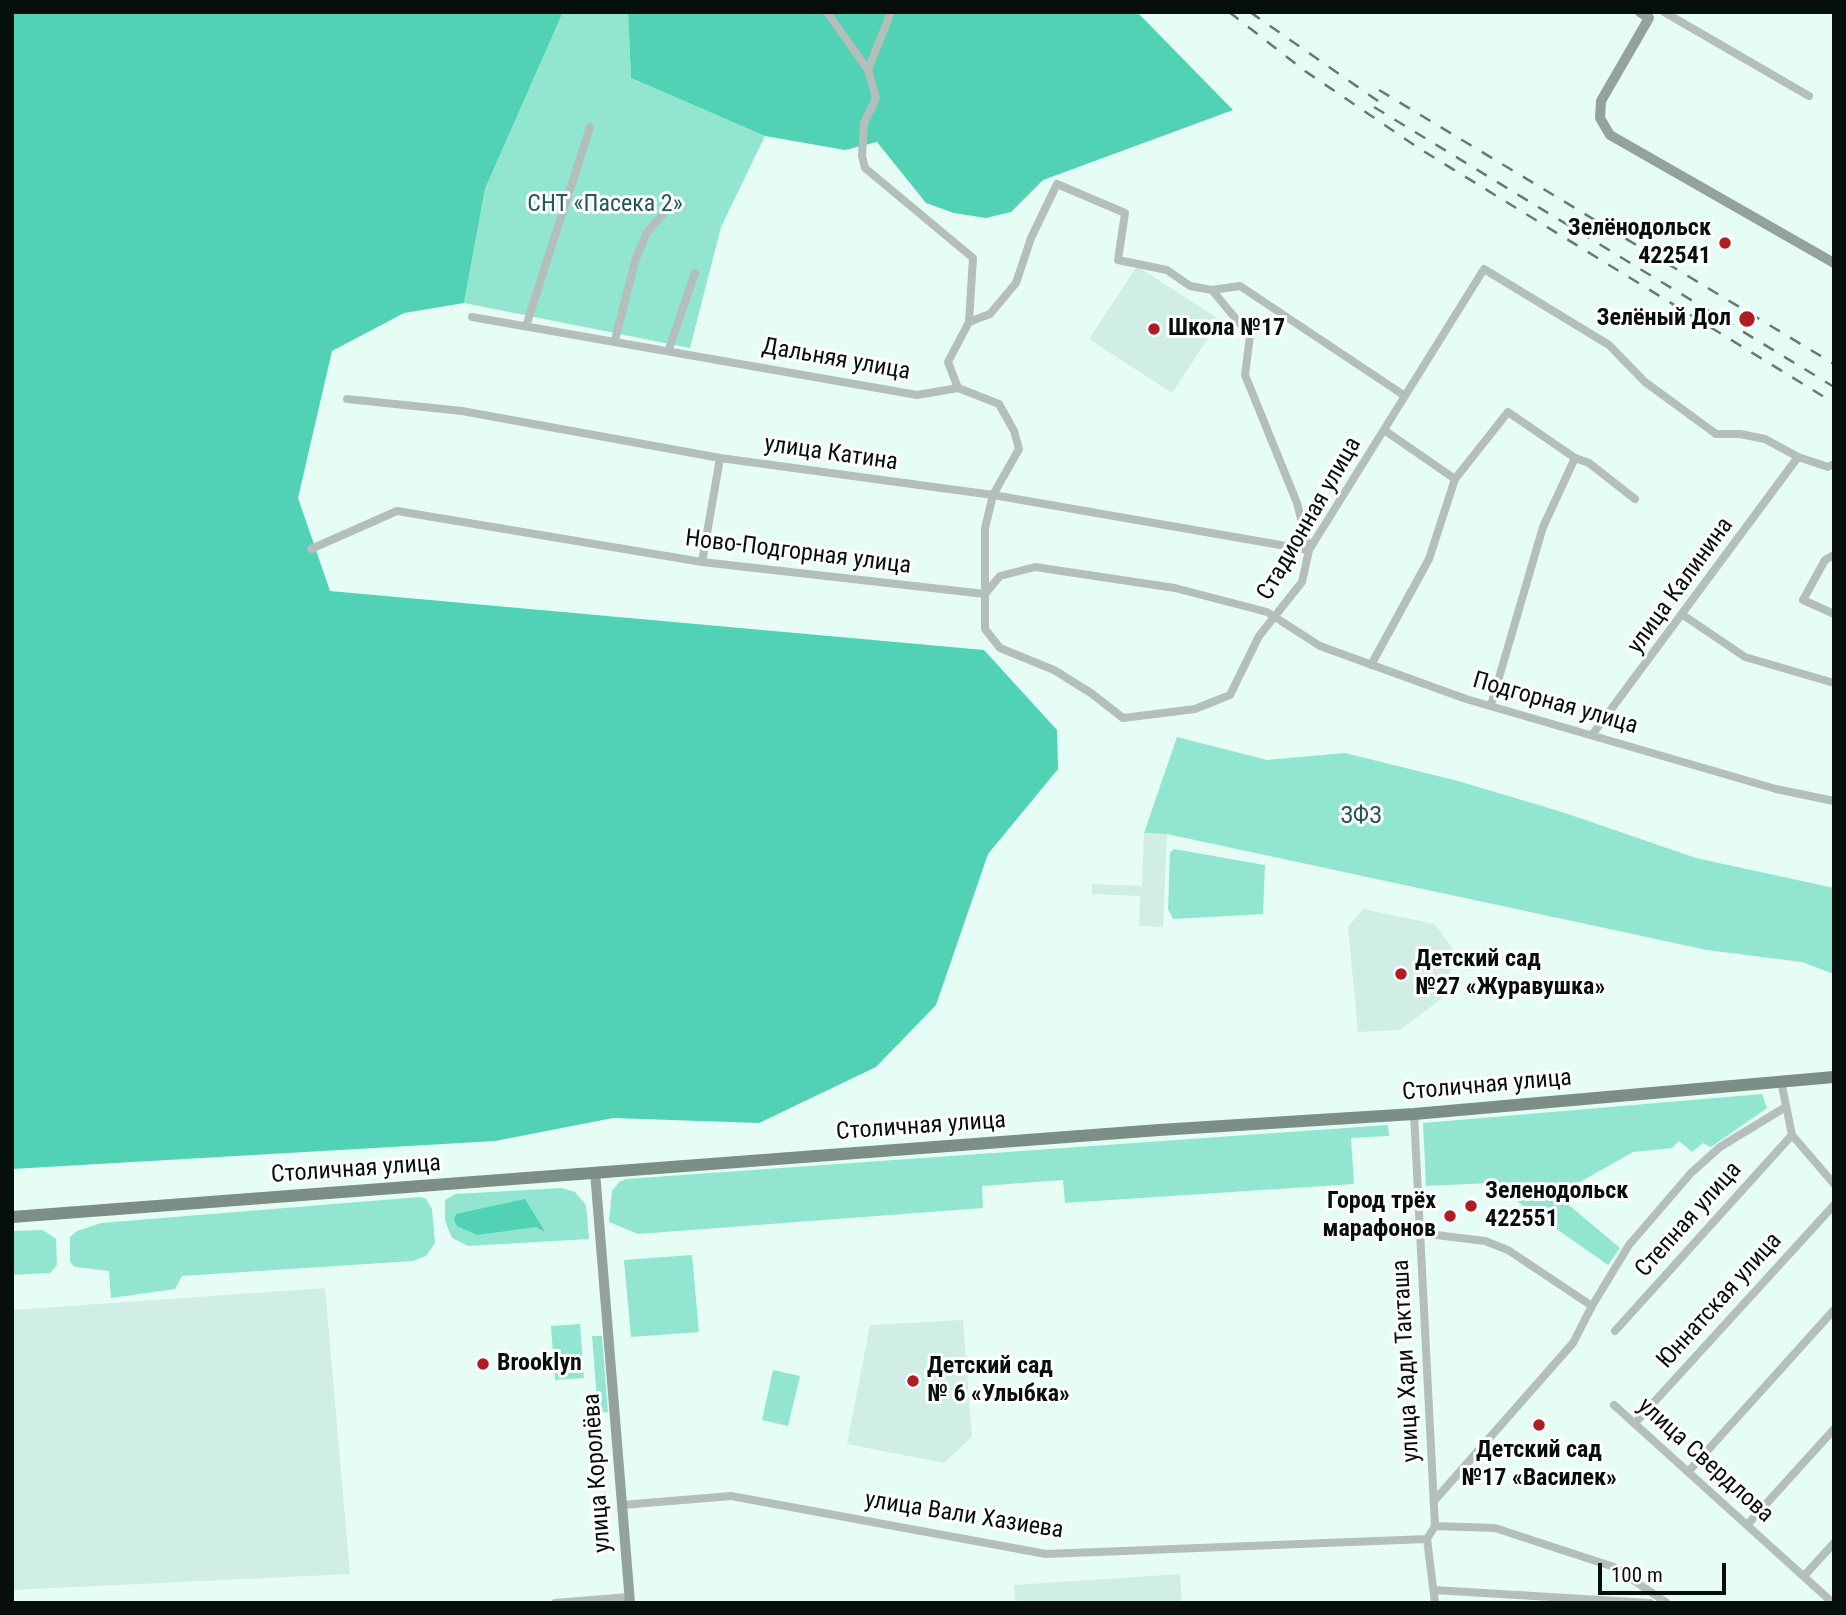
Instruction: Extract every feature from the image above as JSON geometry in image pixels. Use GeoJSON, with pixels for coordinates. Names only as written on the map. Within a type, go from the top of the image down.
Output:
{"type":"FeatureCollection","features":[{"type":"Feature","properties":{"kind":"main road","name":"Столичная улица"},"geometry":{"type":"LineString","coordinates":[[12,1217],[1159,1130],[1414,1114],[1834,1077]]}},
{"type":"Feature","properties":{"kind":"street"},"geometry":{"type":"LineString","coordinates":[[827,12],[868,70],[876,98],[864,123],[862,156],[865,168],[973,258],[969,322],[948,362],[958,388],[999,404],[1014,431],[1019,449],[993,495],[985,528],[985,594]]}},
{"type":"Feature","properties":{"kind":"street"},"geometry":{"type":"LineString","coordinates":[[868,70],[891,12]]}},
{"type":"Feature","properties":{"kind":"street"},"geometry":{"type":"LineString","coordinates":[[1664,12],[1809,96]]}},
{"type":"Feature","properties":{"kind":"street"},"geometry":{"type":"LineString","coordinates":[[1647,14],[1601,101],[1600,118],[1610,135],[1834,263]]}},
{"type":"Feature","properties":{"kind":"street"},"geometry":{"type":"LineString","coordinates":[[526,326],[590,127]]}},
{"type":"Feature","properties":{"kind":"street"},"geometry":{"type":"LineString","coordinates":[[969,322],[990,314],[1016,283],[1031,238],[1057,184],[1125,213],[1118,260],[1167,270],[1190,286],[1212,290],[1240,286],[1405,396]]}},
{"type":"Feature","properties":{"kind":"street"},"geometry":{"type":"LineString","coordinates":[[615,340],[635,261],[646,234],[667,209]]}},
{"type":"Feature","properties":{"kind":"street","name":"Стадионная улица"},"geometry":{"type":"LineString","coordinates":[[985,594],[985,629],[1000,648],[1054,670],[1091,693],[1123,718],[1195,709],[1230,695],[1259,636],[1302,582],[1309,550],[1483,269],[1609,345],[1645,382],[1716,434],[1740,434],[1765,439],[1798,457]]}},
{"type":"Feature","properties":{"kind":"street"},"geometry":{"type":"LineString","coordinates":[[669,349],[695,273]]}},
{"type":"Feature","properties":{"kind":"street"},"geometry":{"type":"LineString","coordinates":[[1212,290],[1251,335],[1245,375],[1297,503],[1309,550]]}},
{"type":"Feature","properties":{"kind":"street","name":"Дальняя улица"},"geometry":{"type":"LineString","coordinates":[[472,317],[669,349],[917,395],[958,388]]}},
{"type":"Feature","properties":{"kind":"street","name":"улица Катина"},"geometry":{"type":"LineString","coordinates":[[347,399],[462,411],[720,458],[993,495],[1309,550]]}},
{"type":"Feature","properties":{"kind":"street"},"geometry":{"type":"LineString","coordinates":[[1371,665],[1429,559],[1455,480],[1507,412],[1575,458],[1589,463],[1635,499]]}},
{"type":"Feature","properties":{"kind":"street"},"geometry":{"type":"LineString","coordinates":[[1384,430],[1455,480]]}},
{"type":"Feature","properties":{"kind":"street"},"geometry":{"type":"LineString","coordinates":[[1798,457],[1828,467],[1834,464]]}},
{"type":"Feature","properties":{"kind":"street","name":"улица Калинина"},"geometry":{"type":"LineString","coordinates":[[1592,735],[1684,615],[1798,457]]}},
{"type":"Feature","properties":{"kind":"street"},"geometry":{"type":"LineString","coordinates":[[702,562],[720,458]]}},
{"type":"Feature","properties":{"kind":"street"},"geometry":{"type":"LineString","coordinates":[[1491,705],[1543,527],[1575,458]]}},
{"type":"Feature","properties":{"kind":"street","name":"Ново-Подгорная улица"},"geometry":{"type":"LineString","coordinates":[[311,549],[397,511],[702,562],[985,594]]}},
{"type":"Feature","properties":{"kind":"street"},"geometry":{"type":"LineString","coordinates":[[1834,555],[1825,560],[1803,600],[1834,614]]}},
{"type":"Feature","properties":{"kind":"street"},"geometry":{"type":"LineString","coordinates":[[985,594],[1000,576],[1035,567],[1175,588],[1267,612],[1275,618]]}},
{"type":"Feature","properties":{"kind":"street"},"geometry":{"type":"LineString","coordinates":[[1684,615],[1745,657],[1834,683]]}},
{"type":"Feature","properties":{"kind":"street","name":"Подгорная улица"},"geometry":{"type":"LineString","coordinates":[[1275,618],[1320,646],[1491,705],[1776,789],[1834,801]]}},
{"type":"Feature","properties":{"kind":"street"},"geometry":{"type":"LineString","coordinates":[[1781,1080],[1784,1108],[1792,1135],[1834,1184]]}},
{"type":"Feature","properties":{"kind":"street","name":"Степная улица"},"geometry":{"type":"LineString","coordinates":[[1434,1501],[1573,1343],[1629,1245],[1691,1173],[1720,1147],[1784,1108]]}},
{"type":"Feature","properties":{"kind":"street","name":"улица Хади Такташа"},"geometry":{"type":"LineString","coordinates":[[1414,1114],[1435,1526]]}},
{"type":"Feature","properties":{"kind":"street","name":"Степная улица"},"geometry":{"type":"LineString","coordinates":[[1615,1331],[1792,1135]]}},
{"type":"Feature","properties":{"kind":"street","name":"улица Королёва"},"geometry":{"type":"LineString","coordinates":[[595,1172],[630,1600]]}},
{"type":"Feature","properties":{"kind":"street","name":"Юннатская улица"},"geometry":{"type":"LineString","coordinates":[[1634,1423],[1834,1205]]}},
{"type":"Feature","properties":{"kind":"street"},"geometry":{"type":"LineString","coordinates":[[1420,1233],[1485,1241],[1508,1250],[1592,1306]]}},
{"type":"Feature","properties":{"kind":"street"},"geometry":{"type":"LineString","coordinates":[[1688,1472],[1834,1310]]}},
{"type":"Feature","properties":{"kind":"street","name":"улица Свердлова"},"geometry":{"type":"LineString","coordinates":[[1614,1405],[1833,1603]]}},
{"type":"Feature","properties":{"kind":"street"},"geometry":{"type":"LineString","coordinates":[[1747,1525],[1834,1429]]}},
{"type":"Feature","properties":{"kind":"street","name":"улица Вали Хазиева"},"geometry":{"type":"LineString","coordinates":[[622,1504],[732,1496],[1046,1554],[1427,1539]]}},
{"type":"Feature","properties":{"kind":"street"},"geometry":{"type":"LineString","coordinates":[[1435,1603],[1427,1539],[1435,1526],[1494,1528],[1614,1567],[1667,1603]]}},
{"type":"Feature","properties":{"kind":"street"},"geometry":{"type":"LineString","coordinates":[[1804,1576],[1834,1543]]}},
{"type":"Feature","properties":{"kind":"street"},"geometry":{"type":"LineString","coordinates":[[1434,1590],[1650,1603]]}},
{"type":"Feature","properties":{"kind":"street"},"geometry":{"type":"LineString","coordinates":[[555,1603],[630,1600]]}},
{"type":"Feature","properties":{"kind":"shaded area","name":"Школа №17"},"geometry":{"type":"Polygon","coordinates":[[[1137,266],[1220,320],[1172,393],[1089,339],[1137,266]]]}},
{"type":"Feature","properties":{"kind":"shaded area"},"geometry":{"type":"Polygon","coordinates":[[[1144,833],[1167,834],[1163,927],[1139,926],[1140,896],[1092,894],[1092,884],[1142,886],[1144,833]]]}},
{"type":"Feature","properties":{"kind":"shaded area","name":"Детский сад №27 «Журавушка»"},"geometry":{"type":"Polygon","coordinates":[[[1363,909],[1435,924],[1455,952],[1444,997],[1400,1030],[1358,1032],[1348,927],[1363,909]]]}},
{"type":"Feature","properties":{"kind":"shaded area"},"geometry":{"type":"Polygon","coordinates":[[[325,1288],[350,1574],[12,1590],[12,1310],[325,1288]]]}},
{"type":"Feature","properties":{"kind":"shaded area","name":"Детский сад № 6 «Улыбка»"},"geometry":{"type":"Polygon","coordinates":[[[963,1320],[972,1437],[944,1463],[847,1444],[870,1325],[963,1320]]]}},
{"type":"Feature","properties":{"kind":"shaded area"},"geometry":{"type":"Polygon","coordinates":[[[1180,1574],[1182,1603],[1015,1603],[1014,1585],[1180,1574]]]}},
{"type":"Feature","properties":{"kind":"green space"},"geometry":{"type":"Polygon","coordinates":[[[12,12],[563,12],[485,189],[464,303],[404,313],[332,351],[298,498],[330,591],[984,650],[1057,730],[1058,769],[988,854],[936,1005],[876,1067],[759,1123],[613,1118],[495,1141],[12,1169],[12,12]]]}},
{"type":"Feature","properties":{"kind":"green space","name":"СНТ «Пасека 2»"},"geometry":{"type":"Polygon","coordinates":[[[563,12],[628,12],[631,78],[765,136],[721,227],[690,348],[464,303],[485,189],[563,12]]]}},
{"type":"Feature","properties":{"kind":"green space"},"geometry":{"type":"Polygon","coordinates":[[[628,12],[1137,12],[1233,110],[1043,180],[1011,212],[986,218],[954,213],[926,203],[877,142],[845,150],[765,136],[631,78],[628,12]]]}},
{"type":"Feature","properties":{"kind":"green space","name":"ЗФЗ"},"geometry":{"type":"Polygon","coordinates":[[[1177,737],[1267,760],[1345,753],[1458,781],[1562,812],[1696,858],[1834,888],[1834,974],[1802,962],[1707,950],[1167,834],[1144,833],[1177,737]]]}},
{"type":"Feature","properties":{"kind":"green space"},"geometry":{"type":"Polygon","coordinates":[[[1174,849],[1265,865],[1263,914],[1173,919],[1168,909],[1170,853],[1174,849]]]}},
{"type":"Feature","properties":{"kind":"green space"},"geometry":{"type":"Polygon","coordinates":[[[1762,1094],[1767,1108],[1711,1147],[1703,1143],[1692,1152],[1679,1141],[1672,1148],[1633,1152],[1557,1195],[1620,1248],[1608,1265],[1491,1183],[1426,1186],[1423,1123],[1762,1094]]]}},
{"type":"Feature","properties":{"kind":"green space"},"geometry":{"type":"Polygon","coordinates":[[[1388,1125],[1389,1136],[1351,1138],[1354,1184],[1065,1203],[1063,1180],[982,1186],[983,1208],[638,1234],[609,1222],[612,1191],[619,1182],[626,1179],[1388,1125]]]}},
{"type":"Feature","properties":{"kind":"green space"},"geometry":{"type":"Polygon","coordinates":[[[562,1188],[575,1192],[586,1205],[589,1239],[468,1246],[452,1238],[445,1221],[445,1200],[455,1194],[562,1188]]]}},
{"type":"Feature","properties":{"kind":"green space"},"geometry":{"type":"Polygon","coordinates":[[[420,1197],[426,1199],[432,1209],[435,1243],[426,1256],[413,1261],[182,1276],[175,1289],[111,1298],[109,1271],[75,1267],[70,1262],[70,1237],[77,1231],[101,1223],[420,1197]]]}},
{"type":"Feature","properties":{"kind":"green space"},"geometry":{"type":"Polygon","coordinates":[[[525,1199],[545,1232],[536,1227],[477,1235],[457,1226],[454,1220],[456,1214],[525,1199]]]}},
{"type":"Feature","properties":{"kind":"green space"},"geometry":{"type":"Polygon","coordinates":[[[43,1230],[56,1239],[57,1265],[50,1273],[12,1275],[12,1231],[43,1230]]]}},
{"type":"Feature","properties":{"kind":"green space"},"geometry":{"type":"Polygon","coordinates":[[[692,1255],[699,1332],[631,1337],[624,1260],[692,1255]]]}},
{"type":"Feature","properties":{"kind":"green space"},"geometry":{"type":"Polygon","coordinates":[[[580,1324],[584,1378],[555,1380],[551,1326],[580,1324]]]}},
{"type":"Feature","properties":{"kind":"green space"},"geometry":{"type":"Polygon","coordinates":[[[592,1336],[602,1336],[608,1412],[598,1413],[592,1336]]]}},
{"type":"Feature","properties":{"kind":"green space"},"geometry":{"type":"Polygon","coordinates":[[[773,1370],[800,1376],[788,1426],[762,1420],[773,1370]]]}},
{"type":"Feature","properties":{"kind":"railway"},"geometry":{"type":"LineString","coordinates":[[1229,12],[1305,71],[1420,149],[1834,403]]}},
{"type":"Feature","properties":{"kind":"railway"},"geometry":{"type":"LineString","coordinates":[[1250,12],[1388,108]]}},
{"type":"Feature","properties":{"kind":"railway"},"geometry":{"type":"LineString","coordinates":[[1379,90],[1834,364]]}},
{"type":"Feature","properties":{"kind":"railway"},"geometry":{"type":"LineString","coordinates":[[1374,107],[1834,387]]}},
{"type":"Feature","properties":{"kind":"place","name":"Зелёнодольск 422541"},"geometry":{"type":"Point","coordinates":[1725,243]}},
{"type":"Feature","properties":{"kind":"place","name":"Зелёный Дол"},"geometry":{"type":"Point","coordinates":[1747,319]}},
{"type":"Feature","properties":{"kind":"place","name":"Школа №17"},"geometry":{"type":"Point","coordinates":[1154,329]}},
{"type":"Feature","properties":{"kind":"place","name":"Детский сад №27 «Журавушка»"},"geometry":{"type":"Point","coordinates":[1401,974]}},
{"type":"Feature","properties":{"kind":"place","name":"Зеленодольск 422551"},"geometry":{"type":"Point","coordinates":[1471,1206]}},
{"type":"Feature","properties":{"kind":"place","name":"Город трёх марафонов"},"geometry":{"type":"Point","coordinates":[1450,1216]}},
{"type":"Feature","properties":{"kind":"place","name":"Brooklyn"},"geometry":{"type":"Point","coordinates":[483,1364]}},
{"type":"Feature","properties":{"kind":"place","name":"Детский сад № 6 «Улыбка»"},"geometry":{"type":"Point","coordinates":[913,1381]}},
{"type":"Feature","properties":{"kind":"place","name":"Детский сад №17 «Василек»"},"geometry":{"type":"Point","coordinates":[1539,1425]}}]}
